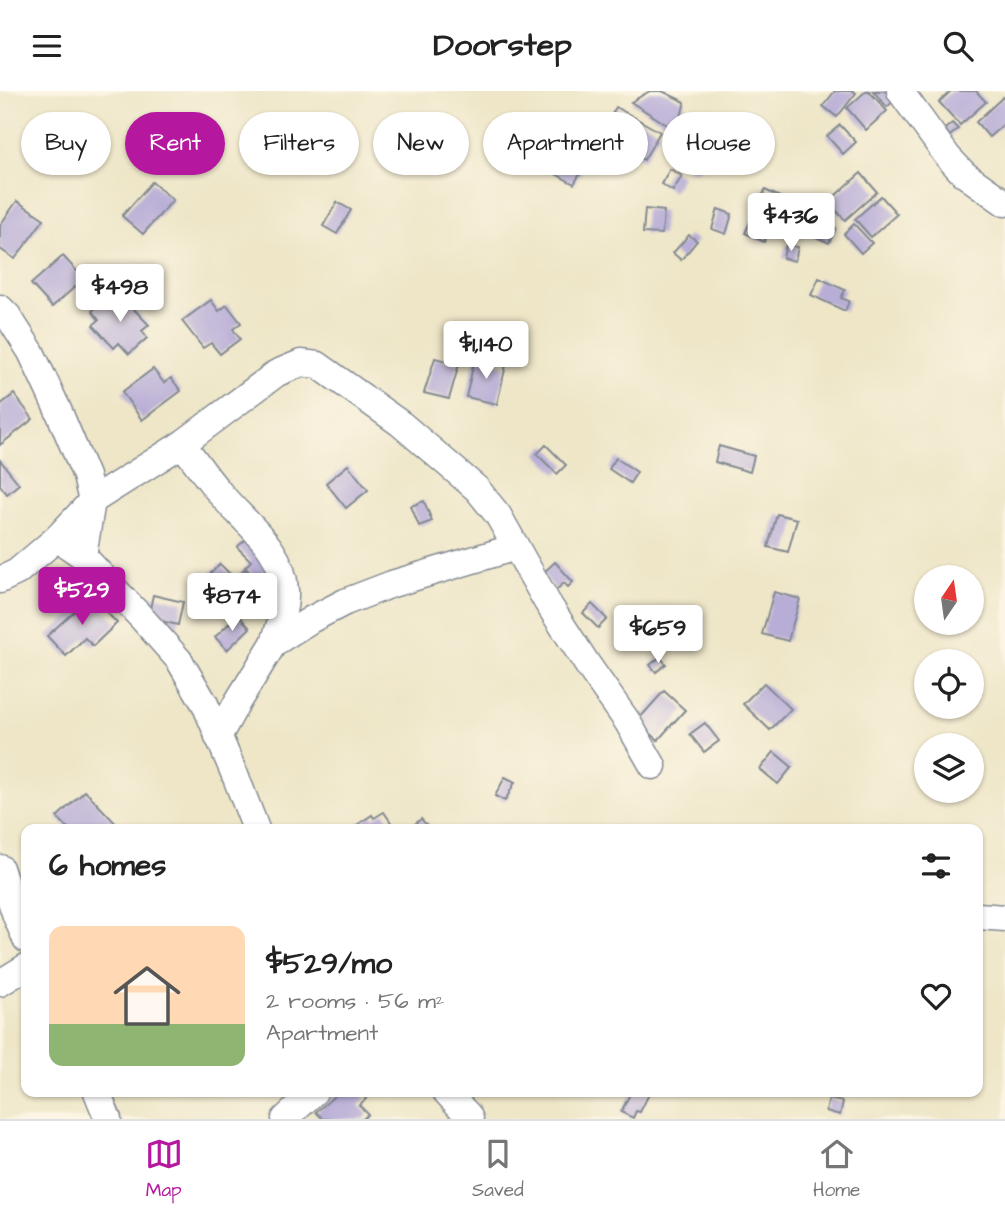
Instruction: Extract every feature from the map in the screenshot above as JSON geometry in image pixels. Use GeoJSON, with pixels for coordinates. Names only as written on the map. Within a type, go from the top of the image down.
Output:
{"type":"FeatureCollection","features":[{"type":"Feature","properties":{"kind":"street"},"geometry":{"type":"LineString","coordinates":[[900,91],[948,157],[964,174],[1005,203]]}},
{"type":"Feature","properties":{"kind":"street"},"geometry":{"type":"LineString","coordinates":[[0,308],[31,352],[79,458],[92,501],[83,556]]}},
{"type":"Feature","properties":{"kind":"street"},"geometry":{"type":"LineString","coordinates":[[0,580],[17,572],[57,538],[92,501],[182,444],[277,373],[301,363],[318,365],[401,424],[477,489],[498,515],[554,613],[627,721],[653,766]]}},
{"type":"Feature","properties":{"kind":"street"},"geometry":{"type":"LineString","coordinates":[[182,444],[220,494],[265,541],[280,565],[285,591],[274,643],[218,737]]}},
{"type":"Feature","properties":{"kind":"street"},"geometry":{"type":"LineString","coordinates":[[57,538],[83,556],[179,660],[205,704],[254,824]]}},
{"type":"Feature","properties":{"kind":"street"},"geometry":{"type":"LineString","coordinates":[[274,643],[345,602],[392,584],[516,547]]}},
{"type":"Feature","properties":{"kind":"street"},"geometry":{"type":"LineString","coordinates":[[0,868],[21,928]]}},
{"type":"Feature","properties":{"kind":"street"},"geometry":{"type":"LineString","coordinates":[[983,916],[1005,918]]}},
{"type":"Feature","properties":{"kind":"street"},"geometry":{"type":"LineString","coordinates":[[0,983],[21,970]]}},
{"type":"Feature","properties":{"kind":"street"},"geometry":{"type":"LineString","coordinates":[[99,1097],[108,1119]]}},
{"type":"Feature","properties":{"kind":"street"},"geometry":{"type":"LineString","coordinates":[[285,1119],[309,1097]]}},
{"type":"Feature","properties":{"kind":"street"},"geometry":{"type":"LineString","coordinates":[[451,1097],[470,1119]]}},
{"type":"Feature","properties":{"kind":"building"},"geometry":{"type":"Polygon","coordinates":[[[650,91],[662,91],[685,102],[682,112],[662,112],[662,122],[631,102],[650,91]]]}},
{"type":"Feature","properties":{"kind":"building"},"geometry":{"type":"Polygon","coordinates":[[[835,91],[856,93],[837,117],[823,106],[835,91]]]}},
{"type":"Feature","properties":{"kind":"building"},"geometry":{"type":"Polygon","coordinates":[[[866,91],[887,111],[866,130],[847,108],[866,91]]]}},
{"type":"Feature","properties":{"kind":"building"},"geometry":{"type":"Polygon","coordinates":[[[873,91],[892,91],[898,97],[887,107],[873,91]]]}},
{"type":"Feature","properties":{"kind":"building"},"geometry":{"type":"Polygon","coordinates":[[[951,91],[976,91],[986,102],[960,125],[939,102],[951,91]]]}},
{"type":"Feature","properties":{"kind":"building"},"geometry":{"type":"Polygon","coordinates":[[[1003,97],[1005,123],[989,137],[976,122],[1003,97]]]}},
{"type":"Feature","properties":{"kind":"building"},"geometry":{"type":"Polygon","coordinates":[[[952,123],[958,129],[950,136],[945,129],[952,123]]]}},
{"type":"Feature","properties":{"kind":"building"},"geometry":{"type":"Polygon","coordinates":[[[648,125],[660,132],[648,153],[648,125]]]}},
{"type":"Feature","properties":{"kind":"building"},"geometry":{"type":"Polygon","coordinates":[[[840,125],[856,142],[843,154],[827,136],[840,125]]]}},
{"type":"Feature","properties":{"kind":"building"},"geometry":{"type":"Polygon","coordinates":[[[861,173],[877,192],[845,220],[828,202],[861,173]]]}},
{"type":"Feature","properties":{"kind":"building"},"geometry":{"type":"Polygon","coordinates":[[[558,175],[579,175],[574,184],[558,175]]]}},
{"type":"Feature","properties":{"kind":"building"},"geometry":{"type":"Polygon","coordinates":[[[666,175],[682,176],[673,191],[661,184],[666,175]]]}},
{"type":"Feature","properties":{"kind":"building"},"geometry":{"type":"Polygon","coordinates":[[[152,182],[173,200],[143,234],[122,216],[152,182]]]}},
{"type":"Feature","properties":{"kind":"building"},"geometry":{"type":"Polygon","coordinates":[[[765,190],[784,199],[764,242],[745,233],[765,190]]]}},
{"type":"Feature","properties":{"kind":"building"},"geometry":{"type":"Polygon","coordinates":[[[881,196],[897,214],[871,237],[855,219],[881,196]]]}},
{"type":"Feature","properties":{"kind":"building"},"geometry":{"type":"Polygon","coordinates":[[[17,201],[44,219],[15,259],[0,249],[0,225],[17,201]]]}},
{"type":"Feature","properties":{"kind":"building"},"geometry":{"type":"Polygon","coordinates":[[[337,202],[351,210],[337,234],[323,226],[337,202]]]}},
{"type":"Feature","properties":{"kind":"building"},"geometry":{"type":"Polygon","coordinates":[[[645,209],[664,211],[662,234],[643,233],[645,209]]]}},
{"type":"Feature","properties":{"kind":"building"},"geometry":{"type":"Polygon","coordinates":[[[718,209],[732,214],[726,234],[712,229],[718,209]]]}},
{"type":"Feature","properties":{"kind":"building"},"geometry":{"type":"Polygon","coordinates":[[[812,217],[836,228],[829,243],[805,232],[812,217]]]}},
{"type":"Feature","properties":{"kind":"building"},"geometry":{"type":"Polygon","coordinates":[[[854,224],[872,243],[861,253],[844,234],[854,224]]]}},
{"type":"Feature","properties":{"kind":"building"},"geometry":{"type":"Polygon","coordinates":[[[689,235],[697,241],[681,260],[673,253],[689,235]]]}},
{"type":"Feature","properties":{"kind":"building"},"geometry":{"type":"Polygon","coordinates":[[[786,245],[798,247],[795,261],[783,258],[786,245]]]}},
{"type":"Feature","properties":{"kind":"building"},"geometry":{"type":"Polygon","coordinates":[[[63,256],[84,279],[52,307],[31,284],[63,256]]]}},
{"type":"Feature","properties":{"kind":"building"},"geometry":{"type":"Polygon","coordinates":[[[819,278],[845,290],[841,298],[849,301],[845,311],[811,295],[819,278]]]}},
{"type":"Feature","properties":{"kind":"building"},"geometry":{"type":"Polygon","coordinates":[[[111,294],[124,308],[129,304],[149,325],[142,331],[147,338],[129,354],[119,343],[114,348],[93,325],[99,320],[92,311],[111,294]]]}},
{"type":"Feature","properties":{"kind":"building"},"geometry":{"type":"Polygon","coordinates":[[[211,300],[219,311],[227,305],[241,323],[233,329],[240,339],[220,354],[211,343],[203,348],[182,321],[211,300]]]}},
{"type":"Feature","properties":{"kind":"building"},"geometry":{"type":"Polygon","coordinates":[[[435,358],[459,364],[449,399],[424,393],[435,358]]]}},
{"type":"Feature","properties":{"kind":"building"},"geometry":{"type":"Polygon","coordinates":[[[475,358],[506,365],[497,404],[466,397],[475,358]]]}},
{"type":"Feature","properties":{"kind":"building"},"geometry":{"type":"Polygon","coordinates":[[[153,369],[164,383],[171,378],[181,391],[142,420],[122,392],[153,369]]]}},
{"type":"Feature","properties":{"kind":"building"},"geometry":{"type":"Polygon","coordinates":[[[14,394],[33,419],[0,445],[0,405],[14,394]]]}},
{"type":"Feature","properties":{"kind":"building"},"geometry":{"type":"Polygon","coordinates":[[[546,445],[566,465],[557,474],[537,454],[546,445]]]}},
{"type":"Feature","properties":{"kind":"building"},"geometry":{"type":"Polygon","coordinates":[[[719,446],[754,456],[750,472],[715,462],[719,446]]]}},
{"type":"Feature","properties":{"kind":"building"},"geometry":{"type":"Polygon","coordinates":[[[616,458],[637,472],[630,483],[609,469],[616,458]]]}},
{"type":"Feature","properties":{"kind":"building"},"geometry":{"type":"Polygon","coordinates":[[[0,460],[19,484],[7,494],[0,485],[0,460]]]}},
{"type":"Feature","properties":{"kind":"building"},"geometry":{"type":"Polygon","coordinates":[[[348,465],[368,490],[346,508],[326,483],[348,465]]]}},
{"type":"Feature","properties":{"kind":"building"},"geometry":{"type":"Polygon","coordinates":[[[424,501],[432,521],[419,526],[411,506],[424,501]]]}},
{"type":"Feature","properties":{"kind":"building"},"geometry":{"type":"Polygon","coordinates":[[[777,514],[797,519],[788,552],[768,547],[777,514]]]}},
{"type":"Feature","properties":{"kind":"building"},"geometry":{"type":"Polygon","coordinates":[[[249,537],[274,564],[257,579],[245,567],[251,561],[237,547],[249,537]]]}},
{"type":"Feature","properties":{"kind":"building"},"geometry":{"type":"Polygon","coordinates":[[[555,562],[573,582],[568,587],[564,583],[556,590],[542,574],[555,562]]]}},
{"type":"Feature","properties":{"kind":"building"},"geometry":{"type":"Polygon","coordinates":[[[220,564],[235,579],[244,569],[254,579],[235,599],[209,575],[220,564]]]}},
{"type":"Feature","properties":{"kind":"building"},"geometry":{"type":"Polygon","coordinates":[[[774,592],[800,599],[788,641],[762,634],[774,592]]]}},
{"type":"Feature","properties":{"kind":"building"},"geometry":{"type":"Polygon","coordinates":[[[153,595],[183,602],[178,625],[148,618],[153,595]]]}},
{"type":"Feature","properties":{"kind":"building"},"geometry":{"type":"Polygon","coordinates":[[[91,596],[117,623],[93,646],[85,638],[66,656],[47,636],[91,596]]]}},
{"type":"Feature","properties":{"kind":"building"},"geometry":{"type":"Polygon","coordinates":[[[592,604],[607,619],[598,628],[583,613],[592,604]]]}},
{"type":"Feature","properties":{"kind":"building"},"geometry":{"type":"Polygon","coordinates":[[[238,615],[250,628],[227,650],[215,637],[238,615]]]}},
{"type":"Feature","properties":{"kind":"building"},"geometry":{"type":"Polygon","coordinates":[[[660,657],[666,664],[656,672],[650,665],[660,657]]]}},
{"type":"Feature","properties":{"kind":"building"},"geometry":{"type":"Polygon","coordinates":[[[764,683],[791,709],[770,730],[743,704],[764,683]]]}},
{"type":"Feature","properties":{"kind":"building"},"geometry":{"type":"Polygon","coordinates":[[[664,691],[685,710],[658,740],[637,721],[664,691]]]}},
{"type":"Feature","properties":{"kind":"building"},"geometry":{"type":"Polygon","coordinates":[[[705,723],[719,741],[704,752],[690,734],[705,723]]]}},
{"type":"Feature","properties":{"kind":"building"},"geometry":{"type":"Polygon","coordinates":[[[774,752],[792,767],[778,784],[760,769],[774,752]]]}},
{"type":"Feature","properties":{"kind":"building"},"geometry":{"type":"Polygon","coordinates":[[[505,777],[515,782],[505,801],[495,796],[505,777]]]}},
{"type":"Feature","properties":{"kind":"building"},"geometry":{"type":"Polygon","coordinates":[[[85,791],[116,824],[64,824],[57,817],[85,791]]]}},
{"type":"Feature","properties":{"kind":"building"},"geometry":{"type":"Polygon","coordinates":[[[384,812],[392,824],[358,824],[372,815],[374,818],[384,812]]]}},
{"type":"Feature","properties":{"kind":"building"},"geometry":{"type":"Polygon","coordinates":[[[333,1097],[364,1097],[366,1099],[359,1105],[368,1114],[363,1119],[323,1119],[316,1112],[333,1097]]]}},
{"type":"Feature","properties":{"kind":"building"},"geometry":{"type":"Polygon","coordinates":[[[628,1097],[648,1097],[640,1112],[636,1111],[633,1118],[621,1112],[628,1097]]]}},
{"type":"Feature","properties":{"kind":"building"},"geometry":{"type":"Polygon","coordinates":[[[829,1099],[843,1102],[840,1115],[826,1111],[829,1099]]]}}]}
